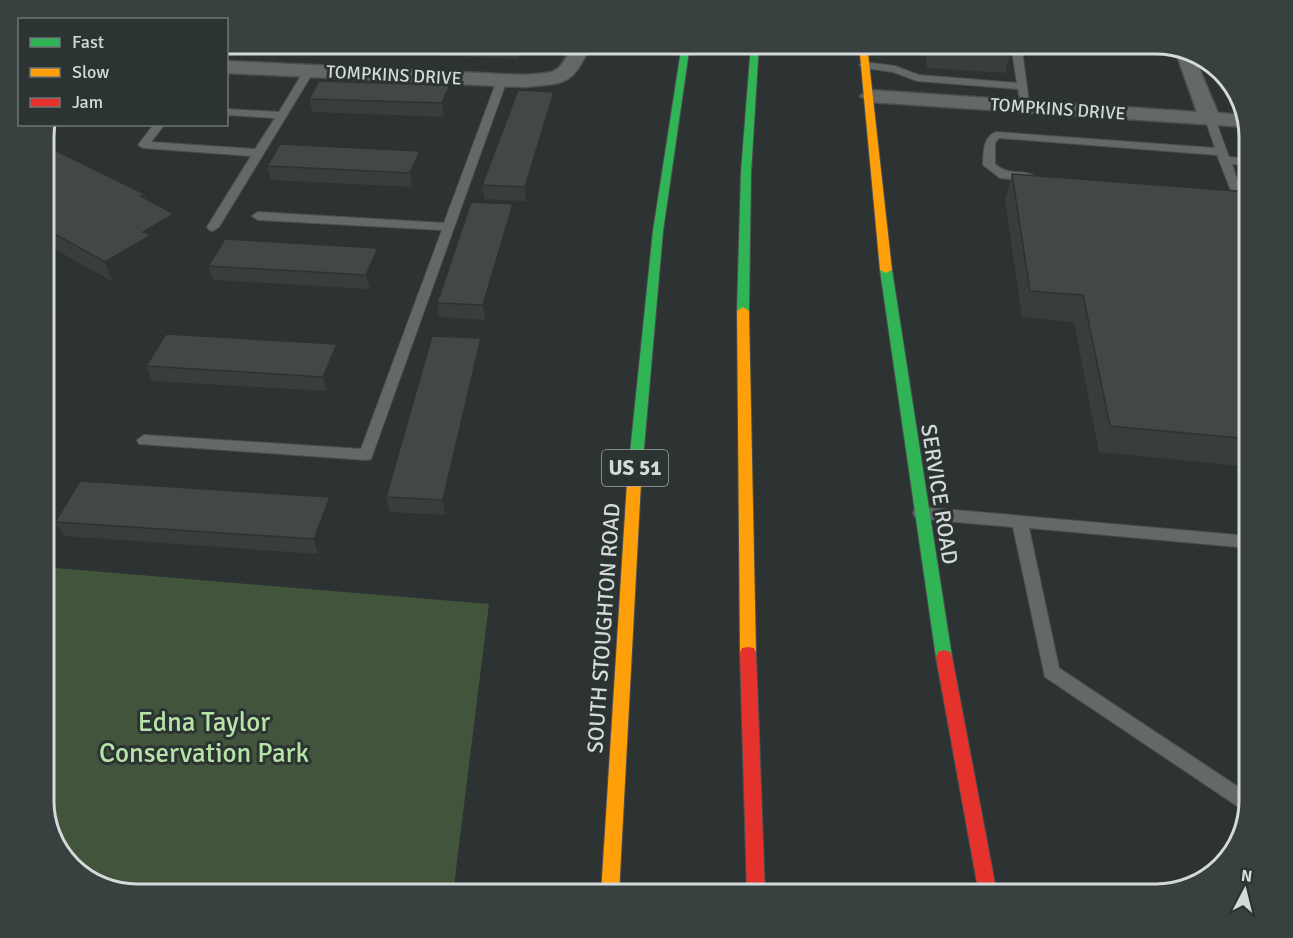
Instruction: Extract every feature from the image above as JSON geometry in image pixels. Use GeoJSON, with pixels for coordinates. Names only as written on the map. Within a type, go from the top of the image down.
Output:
{"type":"FeatureCollection","features":[{"type":"Feature","properties":{"kind":"main road","name":"SOUTH STOUGHTON ROAD"},"geometry":{"type":"LineString","coordinates":[[610,884],[615,754],[645,354],[663,195],[684,54]]}},
{"type":"Feature","properties":{"kind":"main road"},"geometry":{"type":"LineString","coordinates":[[754,54],[746,141],[743,310],[744,568],[756,884]]}},
{"type":"Feature","properties":{"kind":"main road","name":"SERVICE ROAD"},"geometry":{"type":"LineString","coordinates":[[863,54],[870,96],[888,285],[921,513],[944,659],[986,884]]}},
{"type":"Feature","properties":{"kind":"street","name":"TOMPKINS DRIVE"},"geometry":{"type":"LineString","coordinates":[[228,67],[542,80],[561,76],[570,70],[577,54]]}},
{"type":"Feature","properties":{"kind":"street"},"geometry":{"type":"LineString","coordinates":[[1186,60],[1210,119]]}},
{"type":"Feature","properties":{"kind":"street","name":"TOMPKINS DRIVE"},"geometry":{"type":"LineString","coordinates":[[870,96],[1237,120]]}},
{"type":"Feature","properties":{"kind":"lane"},"geometry":{"type":"LineString","coordinates":[[1018,54],[1026,107]]}},
{"type":"Feature","properties":{"kind":"lane"},"geometry":{"type":"LineString","coordinates":[[864,65],[895,69],[917,78],[1023,86]]}},
{"type":"Feature","properties":{"kind":"lane"},"geometry":{"type":"LineString","coordinates":[[213,227],[309,71]]}},
{"type":"Feature","properties":{"kind":"lane"},"geometry":{"type":"LineString","coordinates":[[144,440],[366,455],[502,80]]}},
{"type":"Feature","properties":{"kind":"lane"},"geometry":{"type":"LineString","coordinates":[[228,112],[282,115]]}},
{"type":"Feature","properties":{"kind":"lane"},"geometry":{"type":"LineString","coordinates":[[1210,119],[1231,193],[1239,193]]}},
{"type":"Feature","properties":{"kind":"lane"},"geometry":{"type":"LineString","coordinates":[[158,126],[143,146],[259,153]]}},
{"type":"Feature","properties":{"kind":"lane"},"geometry":{"type":"LineString","coordinates":[[1047,179],[1000,175],[989,165],[990,143],[996,135],[1222,156],[1239,160]]}},
{"type":"Feature","properties":{"kind":"lane"},"geometry":{"type":"LineString","coordinates":[[258,216],[448,226]]}},
{"type":"Feature","properties":{"kind":"lane"},"geometry":{"type":"LineString","coordinates":[[921,513],[1239,541]]}},
{"type":"Feature","properties":{"kind":"lane"},"geometry":{"type":"LineString","coordinates":[[1020,523],[1051,672],[1239,797]]}},
{"type":"Feature","properties":{"kind":"green space","name":"Edna Taylor Conservation Park"},"geometry":{"type":"Polygon","coordinates":[[[54,568],[489,604],[454,884],[137,884],[110,880],[95,873],[86,867],[68,847],[57,822],[54,806],[54,568]]]}},
{"type":"Feature","properties":{"kind":"building"},"geometry":{"type":"Polygon","coordinates":[[[319,81],[450,85],[442,103],[309,99],[319,81]]]}},
{"type":"Feature","properties":{"kind":"building"},"geometry":{"type":"Polygon","coordinates":[[[518,90],[554,92],[525,187],[482,185],[518,90]]]}},
{"type":"Feature","properties":{"kind":"building"},"geometry":{"type":"Polygon","coordinates":[[[280,144],[420,151],[410,173],[267,166],[280,144]]]}},
{"type":"Feature","properties":{"kind":"building"},"geometry":{"type":"Polygon","coordinates":[[[54,150],[145,194],[141,196],[174,214],[143,232],[151,235],[105,262],[54,234],[54,150]]]}},
{"type":"Feature","properties":{"kind":"building"},"geometry":{"type":"Polygon","coordinates":[[[1012,174],[1239,191],[1239,438],[1110,426],[1083,295],[1030,291],[1012,174]]]}},
{"type":"Feature","properties":{"kind":"building"},"geometry":{"type":"Polygon","coordinates":[[[471,202],[513,204],[483,305],[437,303],[471,202]]]}},
{"type":"Feature","properties":{"kind":"building"},"geometry":{"type":"Polygon","coordinates":[[[225,239],[378,248],[366,275],[208,266],[225,239]]]}},
{"type":"Feature","properties":{"kind":"building"},"geometry":{"type":"Polygon","coordinates":[[[166,334],[337,344],[323,377],[146,366],[166,334]]]}},
{"type":"Feature","properties":{"kind":"building"},"geometry":{"type":"Polygon","coordinates":[[[432,336],[481,338],[443,500],[386,497],[432,336]]]}},
{"type":"Feature","properties":{"kind":"building"},"geometry":{"type":"Polygon","coordinates":[[[80,481],[330,497],[314,539],[55,522],[80,481]]]}},
{"type":"Feature","properties":{"kind":"traffic: fast"},"geometry":{"type":"LineString","coordinates":[[634,482],[658,231],[685,54]]}},
{"type":"Feature","properties":{"kind":"traffic: fast"},"geometry":{"type":"LineString","coordinates":[[743,311],[746,172],[754,54]]}},
{"type":"Feature","properties":{"kind":"traffic: fast"},"geometry":{"type":"LineString","coordinates":[[886,270],[944,657]]}},
{"type":"Feature","properties":{"kind":"traffic: slow"},"geometry":{"type":"LineString","coordinates":[[864,54],[886,270]]}},
{"type":"Feature","properties":{"kind":"traffic: slow"},"geometry":{"type":"LineString","coordinates":[[743,311],[748,653]]}},
{"type":"Feature","properties":{"kind":"traffic: slow"},"geometry":{"type":"LineString","coordinates":[[611,884],[634,482]]}},
{"type":"Feature","properties":{"kind":"traffic: jam"},"geometry":{"type":"LineString","coordinates":[[748,653],[756,884]]}},
{"type":"Feature","properties":{"kind":"traffic: jam"},"geometry":{"type":"LineString","coordinates":[[944,657],[986,884]]}}]}
